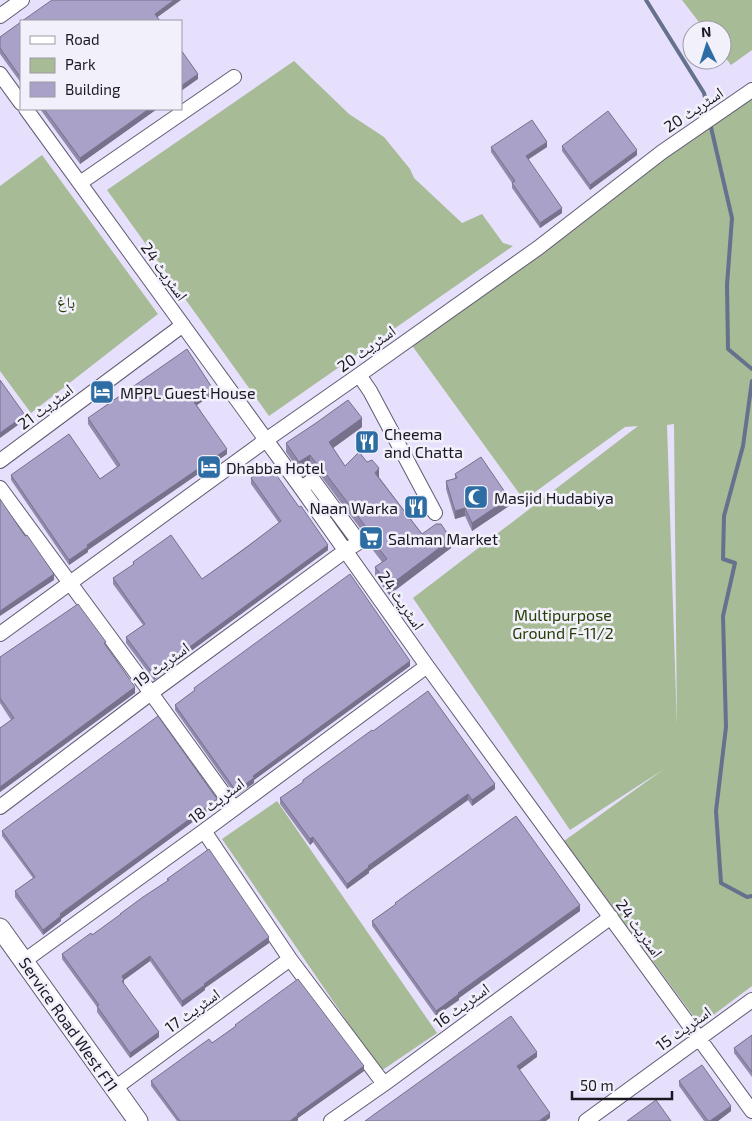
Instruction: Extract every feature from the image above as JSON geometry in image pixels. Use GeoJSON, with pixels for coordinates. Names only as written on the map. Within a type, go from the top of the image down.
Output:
{"type":"FeatureCollection","features":[{"type":"Feature","properties":{"kind":"main road","name":"Service Road West F11"},"geometry":{"type":"LineString","coordinates":[[0,928],[138,1121]]}},
{"type":"Feature","properties":{"kind":"street"},"geometry":{"type":"LineString","coordinates":[[0,16],[22,0]]}},
{"type":"Feature","properties":{"kind":"street"},"geometry":{"type":"LineString","coordinates":[[0,74],[20,102]]}},
{"type":"Feature","properties":{"kind":"street"},"geometry":{"type":"LineString","coordinates":[[80,183],[234,77]]}},
{"type":"Feature","properties":{"kind":"street","name":"اسٹریٹ 20"},"geometry":{"type":"LineString","coordinates":[[0,634],[266,440],[538,248],[662,152],[752,90]]}},
{"type":"Feature","properties":{"kind":"street","name":"اسٹریٹ 24"},"geometry":{"type":"LineString","coordinates":[[27,110],[427,666],[752,1110]]}},
{"type":"Feature","properties":{"kind":"street","name":"اسٹریٹ 21"},"geometry":{"type":"LineString","coordinates":[[0,461],[183,325]]}},
{"type":"Feature","properties":{"kind":"street"},"geometry":{"type":"LineString","coordinates":[[360,375],[436,513]]}},
{"type":"Feature","properties":{"kind":"street"},"geometry":{"type":"LineString","coordinates":[[0,488],[234,808]]}},
{"type":"Feature","properties":{"kind":"street","name":"اسٹریٹ 19"},"geometry":{"type":"LineString","coordinates":[[0,807],[151,693],[345,551]]}},
{"type":"Feature","properties":{"kind":"street","name":"اسٹریٹ 18"},"geometry":{"type":"LineString","coordinates":[[24,961],[427,666]]}},
{"type":"Feature","properties":{"kind":"street"},"geometry":{"type":"LineString","coordinates":[[204,831],[290,959],[384,1084]]}},
{"type":"Feature","properties":{"kind":"street","name":"اسٹریٹ 16"},"geometry":{"type":"LineString","coordinates":[[331,1121],[611,917]]}},
{"type":"Feature","properties":{"kind":"street","name":"اسٹریٹ 17"},"geometry":{"type":"LineString","coordinates":[[114,1088],[290,959]]}},
{"type":"Feature","properties":{"kind":"street","name":"اسٹریٹ 15"},"geometry":{"type":"LineString","coordinates":[[586,1121],[752,1000]]}},
{"type":"Feature","properties":{"kind":"green space"},"geometry":{"type":"Polygon","coordinates":[[[682,0],[752,0],[752,50],[732,64],[732,20],[697,20],[682,0]]]}},
{"type":"Feature","properties":{"kind":"green space"},"geometry":{"type":"Polygon","coordinates":[[[294,61],[349,114],[384,137],[410,169],[414,178],[462,223],[482,214],[503,243],[513,246],[269,416],[107,190],[294,61]]]}},
{"type":"Feature","properties":{"kind":"green space","name":"Multipurpose Ground F-11/2"},"geometry":{"type":"Polygon","coordinates":[[[752,90],[752,986],[700,1025],[564,841],[664,769],[570,830],[413,598],[638,426],[625,427],[524,500],[408,340],[752,90]],[[674,424],[667,425],[677,727],[674,424]]]}},
{"type":"Feature","properties":{"kind":"green space","name":"باغ"},"geometry":{"type":"Polygon","coordinates":[[[42,155],[158,314],[31,413],[0,371],[0,186],[42,155]]]}},
{"type":"Feature","properties":{"kind":"green space"},"geometry":{"type":"Polygon","coordinates":[[[277,801],[437,1033],[381,1071],[222,839],[277,801]]]}},
{"type":"Feature","properties":{"kind":"building"},"geometry":{"type":"Polygon","coordinates":[[[52,0],[174,0],[155,14],[159,20],[23,20],[52,0]]]}},
{"type":"Feature","properties":{"kind":"building"},"geometry":{"type":"Polygon","coordinates":[[[20,23],[20,77],[0,48],[0,37],[20,23]]]}},
{"type":"Feature","properties":{"kind":"building"},"geometry":{"type":"Polygon","coordinates":[[[182,51],[198,74],[182,85],[182,51]]]}},
{"type":"Feature","properties":{"kind":"building"},"geometry":{"type":"Polygon","coordinates":[[[45,110],[148,110],[80,158],[45,110]]]}},
{"type":"Feature","properties":{"kind":"building"},"geometry":{"type":"Polygon","coordinates":[[[608,111],[637,150],[590,185],[562,146],[608,111]]]}},
{"type":"Feature","properties":{"kind":"building"},"geometry":{"type":"Polygon","coordinates":[[[532,120],[547,142],[526,156],[562,208],[540,223],[512,183],[515,181],[491,147],[532,120]]]}},
{"type":"Feature","properties":{"kind":"building"},"geometry":{"type":"Polygon","coordinates":[[[187,349],[213,389],[194,402],[227,449],[87,545],[88,547],[69,560],[11,475],[69,434],[100,479],[120,465],[88,418],[187,349]]]}},
{"type":"Feature","properties":{"kind":"building"},"geometry":{"type":"Polygon","coordinates":[[[0,380],[25,415],[0,433],[0,380]]]}},
{"type":"Feature","properties":{"kind":"building"},"geometry":{"type":"Polygon","coordinates":[[[348,400],[362,418],[329,442],[345,466],[359,452],[367,462],[372,460],[379,468],[375,473],[422,534],[436,524],[441,524],[451,539],[389,586],[375,567],[387,559],[369,536],[372,535],[310,455],[299,462],[286,443],[348,400]]]}},
{"type":"Feature","properties":{"kind":"building","name":"Masjid Hudabiya"},"geometry":{"type":"Polygon","coordinates":[[[481,457],[509,498],[472,523],[465,508],[455,511],[446,481],[457,478],[455,474],[481,457]]]}},
{"type":"Feature","properties":{"kind":"building"},"geometry":{"type":"Polygon","coordinates":[[[270,466],[328,545],[154,675],[126,637],[145,624],[113,578],[171,535],[202,579],[243,550],[281,521],[251,478],[270,466]]]}},
{"type":"Feature","properties":{"kind":"building"},"geometry":{"type":"Polygon","coordinates":[[[0,499],[54,574],[0,611],[0,499]]]}},
{"type":"Feature","properties":{"kind":"building"},"geometry":{"type":"Polygon","coordinates":[[[350,574],[410,661],[253,776],[254,778],[236,791],[175,705],[195,690],[194,688],[350,574]]]}},
{"type":"Feature","properties":{"kind":"building"},"geometry":{"type":"Polygon","coordinates":[[[78,604],[106,642],[104,643],[135,687],[0,787],[0,728],[14,718],[0,698],[0,657],[78,604]]]}},
{"type":"Feature","properties":{"kind":"building"},"geometry":{"type":"Polygon","coordinates":[[[428,691],[495,784],[472,800],[468,794],[368,866],[347,884],[313,837],[310,839],[280,798],[428,691]]]}},
{"type":"Feature","properties":{"kind":"building"},"geometry":{"type":"Polygon","coordinates":[[[158,716],[217,799],[60,914],[61,916],[43,930],[15,891],[35,877],[2,831],[158,716]]]}},
{"type":"Feature","properties":{"kind":"building"},"geometry":{"type":"Polygon","coordinates":[[[516,816],[580,905],[436,1011],[372,921],[516,816]]]}},
{"type":"Feature","properties":{"kind":"building"},"geometry":{"type":"Polygon","coordinates":[[[209,849],[269,937],[182,1001],[150,956],[122,976],[124,980],[122,981],[159,1032],[130,1053],[97,1006],[99,1005],[62,954],[169,880],[167,879],[209,849]]]}},
{"type":"Feature","properties":{"kind":"building"},"geometry":{"type":"Polygon","coordinates":[[[298,979],[364,1066],[290,1121],[180,1121],[151,1081],[209,1039],[212,1043],[298,979]]]}},
{"type":"Feature","properties":{"kind":"building"},"geometry":{"type":"Polygon","coordinates":[[[511,1016],[537,1052],[517,1066],[550,1113],[539,1121],[365,1121],[511,1016]]]}},
{"type":"Feature","properties":{"kind":"building"},"geometry":{"type":"Polygon","coordinates":[[[752,1035],[752,1072],[734,1048],[752,1035]]]}},
{"type":"Feature","properties":{"kind":"building"},"geometry":{"type":"Polygon","coordinates":[[[702,1065],[731,1106],[710,1121],[708,1121],[679,1081],[702,1065]]]}},
{"type":"Feature","properties":{"kind":"building"},"geometry":{"type":"Polygon","coordinates":[[[656,1100],[671,1121],[627,1121],[656,1100]]]}},
{"type":"Feature","properties":{"kind":"waterway"},"geometry":{"type":"LineString","coordinates":[[646,0],[704,93],[709,116]]}},
{"type":"Feature","properties":{"kind":"waterway"},"geometry":{"type":"LineString","coordinates":[[710,123],[732,218],[727,285],[728,349],[752,369]]}},
{"type":"Feature","properties":{"kind":"waterway"},"geometry":{"type":"LineString","coordinates":[[752,381],[743,446],[724,516],[723,559],[735,563],[723,616],[726,727],[716,811],[721,883],[747,897],[752,896]]}},
{"type":"Feature","properties":{"kind":"place","name":"MPPL Guest House"},"geometry":{"type":"Point","coordinates":[102,392]}},
{"type":"Feature","properties":{"kind":"place","name":"Cheema and Chatta"},"geometry":{"type":"Point","coordinates":[367,442]}},
{"type":"Feature","properties":{"kind":"place","name":"Dhabba Hotel"},"geometry":{"type":"Point","coordinates":[209,467]}},
{"type":"Feature","properties":{"kind":"place","name":"Masjid Hudabiya"},"geometry":{"type":"Point","coordinates":[476,497]}},
{"type":"Feature","properties":{"kind":"place","name":"Naan Warka"},"geometry":{"type":"Point","coordinates":[416,507]}},
{"type":"Feature","properties":{"kind":"place","name":"Salman Market"},"geometry":{"type":"Point","coordinates":[371,538]}}]}
